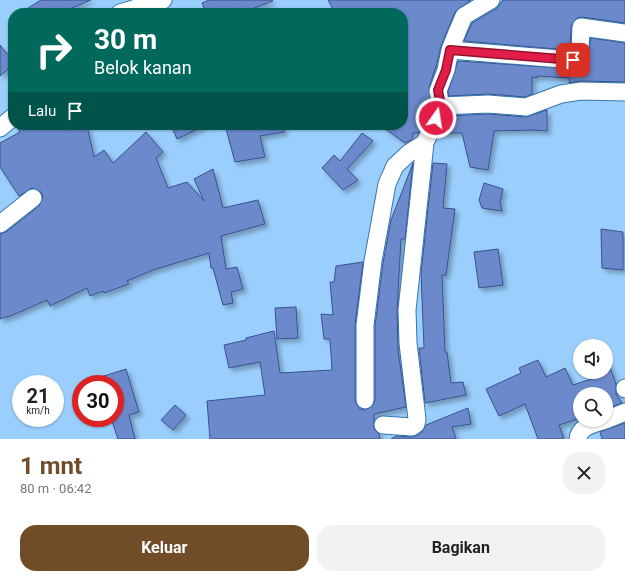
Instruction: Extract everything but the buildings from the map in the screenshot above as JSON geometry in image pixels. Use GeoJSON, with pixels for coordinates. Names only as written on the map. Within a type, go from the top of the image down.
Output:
{"type":"FeatureCollection","features":[{"type":"Feature","properties":{"kind":"street"},"geometry":{"type":"LineString","coordinates":[[137,4],[163,0]]}},
{"type":"Feature","properties":{"kind":"street"},"geometry":{"type":"LineString","coordinates":[[383,425],[412,427],[416,424],[417,419],[408,343],[407,310],[425,143],[441,106],[438,90],[446,70],[450,50],[464,16],[492,0]]}},
{"type":"Feature","properties":{"kind":"street"},"geometry":{"type":"LineString","coordinates":[[450,50],[573,60],[580,51],[582,27],[625,33]]}},
{"type":"Feature","properties":{"kind":"street"},"geometry":{"type":"LineString","coordinates":[[441,106],[488,104],[526,107],[561,94],[581,91],[625,92]]}},
{"type":"Feature","properties":{"kind":"street"},"geometry":{"type":"LineString","coordinates":[[0,128],[8,121]]}},
{"type":"Feature","properties":{"kind":"street"},"geometry":{"type":"LineString","coordinates":[[365,400],[365,325],[373,261],[387,184],[395,166],[409,153],[425,143]]}},
{"type":"Feature","properties":{"kind":"street"},"geometry":{"type":"LineString","coordinates":[[0,224],[33,198]]}},
{"type":"Feature","properties":{"kind":"street"},"geometry":{"type":"LineString","coordinates":[[613,417],[625,412]]}},
{"type":"Feature","properties":{"kind":"street"},"geometry":{"type":"LineString","coordinates":[[578,439],[578,434],[582,429],[587,427]]}},
{"type":"Feature","properties":{"kind":"route"},"geometry":{"type":"LineString","coordinates":[[436,118],[441,106],[438,90],[446,70],[450,50],[573,60]]}}]}
